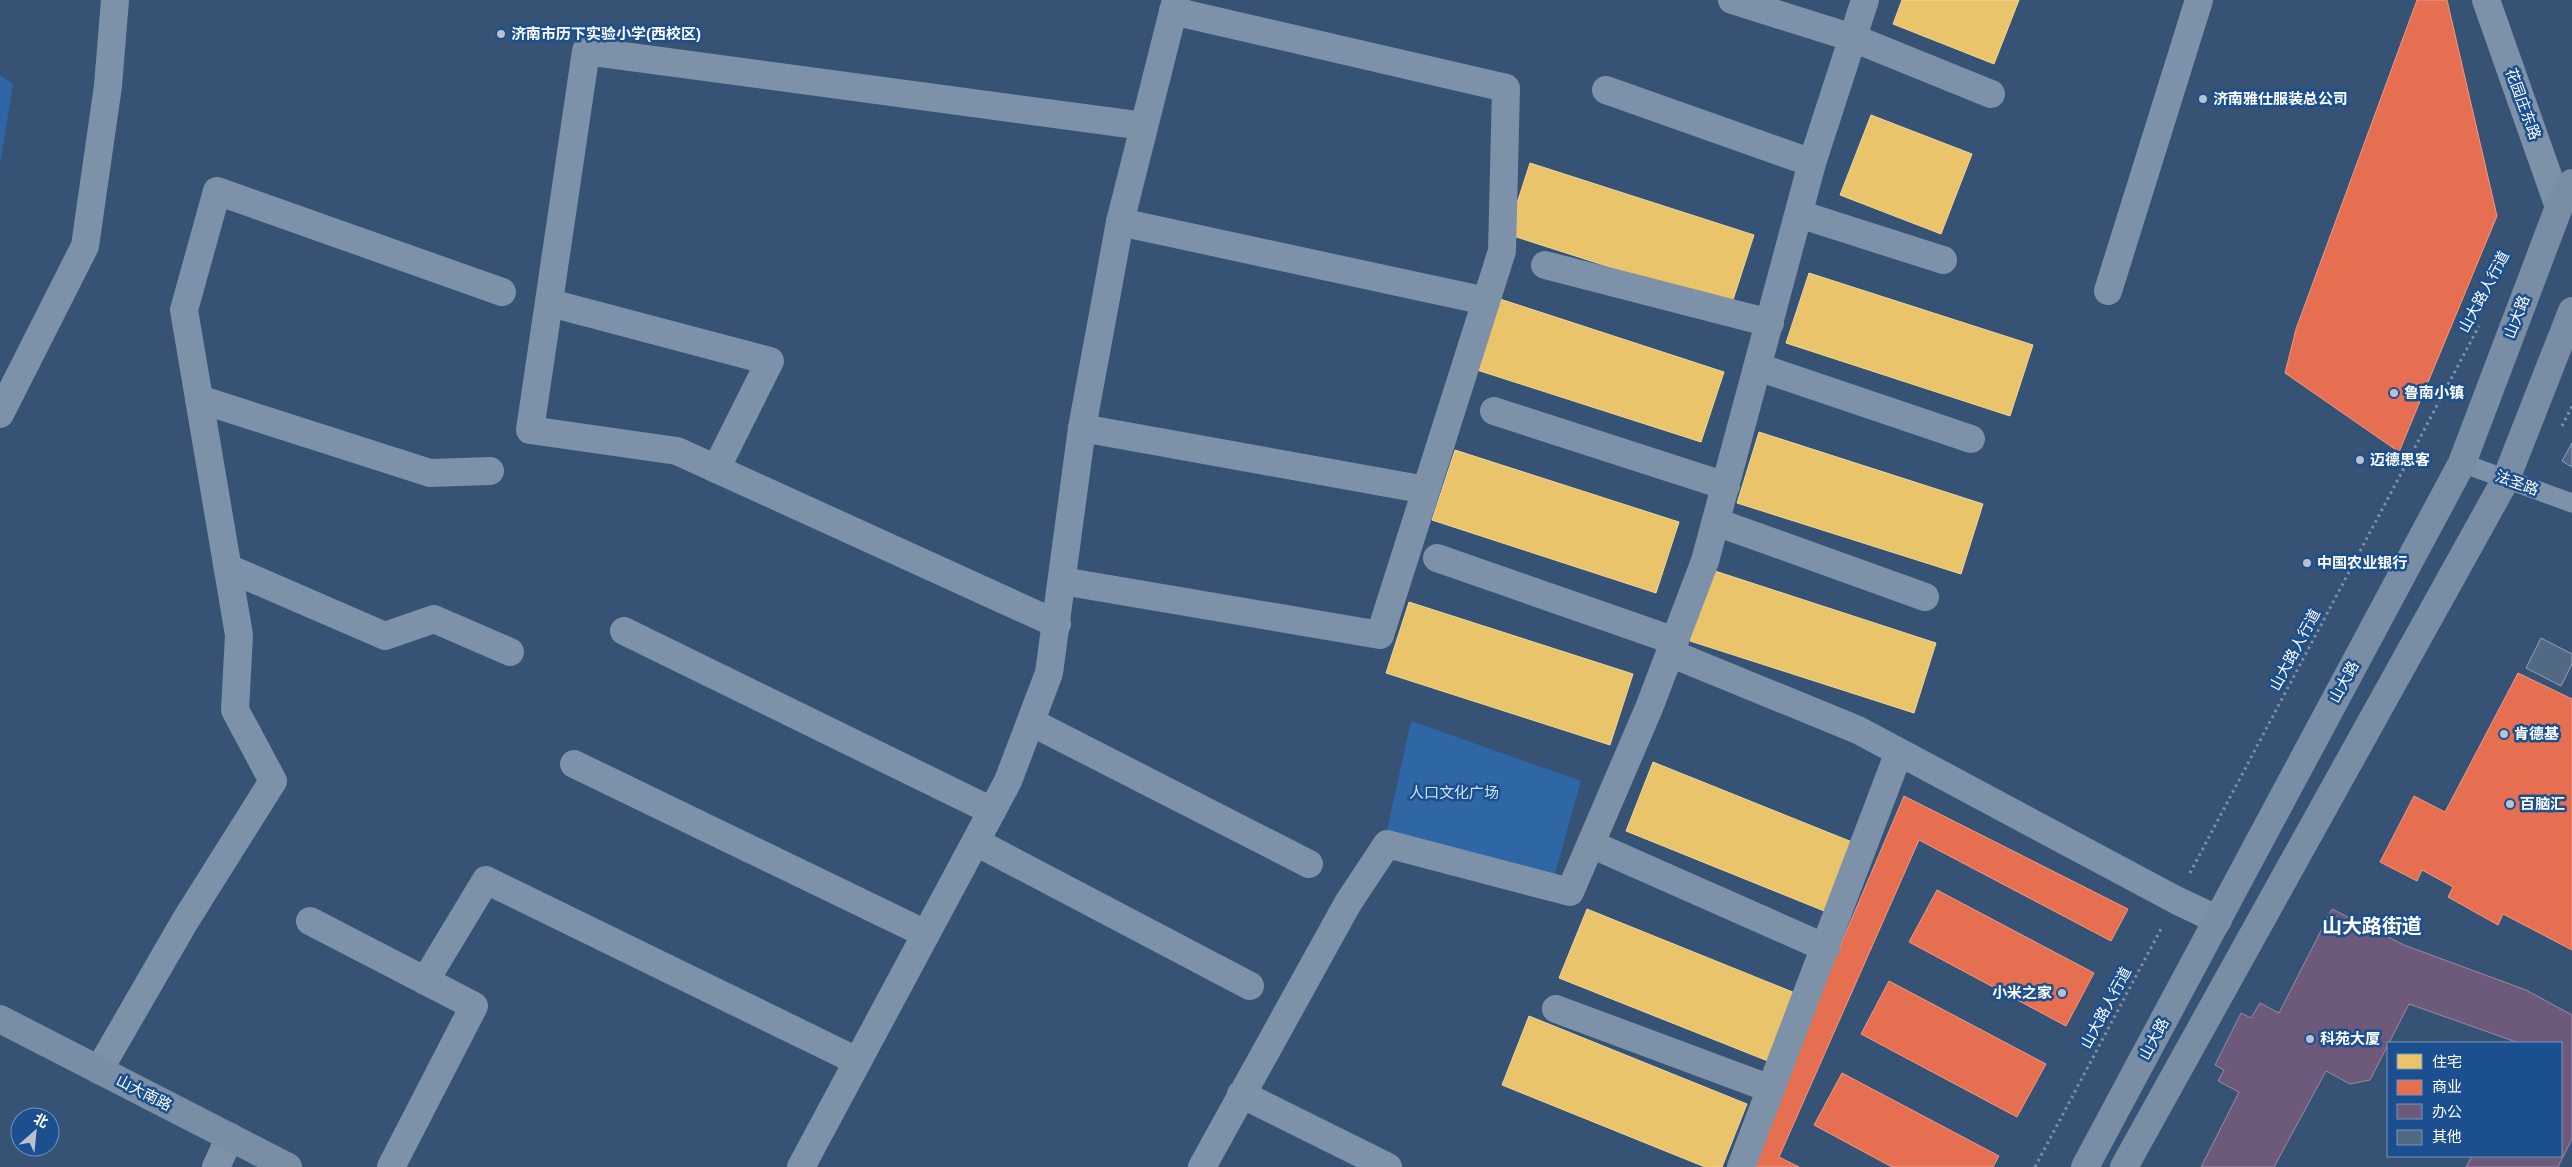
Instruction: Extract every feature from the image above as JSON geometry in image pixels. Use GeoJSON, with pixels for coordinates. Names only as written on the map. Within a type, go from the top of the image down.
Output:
{"type":"FeatureCollection","features":[{"type":"Feature","properties":{"kind":"main road","name":"山大路"},"geometry":{"type":"LineString","coordinates":[[2085,1167],[2462,463],[2559,208],[2572,183]]}},
{"type":"Feature","properties":{"kind":"main road"},"geometry":{"type":"LineString","coordinates":[[2124,1167],[2506,479],[2572,311]]}},
{"type":"Feature","properties":{"kind":"main road","name":"山大南路"},"geometry":{"type":"LineString","coordinates":[[0,1019],[288,1167]]}},
{"type":"Feature","properties":{"kind":"street"},"geometry":{"type":"LineString","coordinates":[[0,414],[85,246],[108,86],[115,0]]}},
{"type":"Feature","properties":{"kind":"street"},"geometry":{"type":"LineString","coordinates":[[1732,0],[1853,38],[1991,94]]}},
{"type":"Feature","properties":{"kind":"street"},"geometry":{"type":"LineString","coordinates":[[1202,1167],[1348,903],[1387,844],[1570,892],[1672,647],[1705,561],[1812,163],[1865,0]]}},
{"type":"Feature","properties":{"kind":"street"},"geometry":{"type":"LineString","coordinates":[[2108,291],[2199,0]]}},
{"type":"Feature","properties":{"kind":"street","name":"花园庄东路"},"geometry":{"type":"LineString","coordinates":[[2486,0],[2559,208]]}},
{"type":"Feature","properties":{"kind":"street"},"geometry":{"type":"LineString","coordinates":[[800,1167],[1008,781],[1049,673],[1082,428],[1120,222],[1175,6],[1506,88],[1502,251],[1380,635],[1062,581]]}},
{"type":"Feature","properties":{"kind":"street"},"geometry":{"type":"LineString","coordinates":[[1057,624],[677,451],[530,430],[586,51],[1144,126]]}},
{"type":"Feature","properties":{"kind":"street"},"geometry":{"type":"LineString","coordinates":[[1606,90],[1812,163]]}},
{"type":"Feature","properties":{"kind":"street"},"geometry":{"type":"LineString","coordinates":[[99,1070],[185,921],[273,780],[235,710],[239,635],[184,310],[217,191],[502,292]]}},
{"type":"Feature","properties":{"kind":"street"},"geometry":{"type":"LineString","coordinates":[[1799,214],[1943,260]]}},
{"type":"Feature","properties":{"kind":"street"},"geometry":{"type":"LineString","coordinates":[[1120,222],[1486,301]]}},
{"type":"Feature","properties":{"kind":"street"},"geometry":{"type":"LineString","coordinates":[[1546,265],[1770,323]]}},
{"type":"Feature","properties":{"kind":"street"},"geometry":{"type":"LineString","coordinates":[[558,304],[770,361],[716,469]]}},
{"type":"Feature","properties":{"kind":"street"},"geometry":{"type":"LineString","coordinates":[[1758,367],[1971,439]]}},
{"type":"Feature","properties":{"kind":"street"},"geometry":{"type":"LineString","coordinates":[[199,399],[430,473],[490,471]]}},
{"type":"Feature","properties":{"kind":"street"},"geometry":{"type":"LineString","coordinates":[[1494,411],[1726,486]]}},
{"type":"Feature","properties":{"kind":"street"},"geometry":{"type":"LineString","coordinates":[[1082,428],[1426,490]]}},
{"type":"Feature","properties":{"kind":"street"},"geometry":{"type":"LineString","coordinates":[[1716,522],[1925,597]]}},
{"type":"Feature","properties":{"kind":"street"},"geometry":{"type":"LineString","coordinates":[[1437,558],[1672,647],[1858,730],[2176,900],[2218,920]]}},
{"type":"Feature","properties":{"kind":"street"},"geometry":{"type":"LineString","coordinates":[[228,568],[385,636],[434,619],[510,652]]}},
{"type":"Feature","properties":{"kind":"street"},"geometry":{"type":"LineString","coordinates":[[624,631],[992,810]]}},
{"type":"Feature","properties":{"kind":"street"},"geometry":{"type":"LineString","coordinates":[[1031,722],[1309,864]]}},
{"type":"Feature","properties":{"kind":"street"},"geometry":{"type":"LineString","coordinates":[[1741,1167],[1826,948],[1899,752]]}},
{"type":"Feature","properties":{"kind":"street"},"geometry":{"type":"LineString","coordinates":[[574,764],[926,934]]}},
{"type":"Feature","properties":{"kind":"street"},"geometry":{"type":"LineString","coordinates":[[976,842],[1250,986]]}},
{"type":"Feature","properties":{"kind":"street"},"geometry":{"type":"LineString","coordinates":[[1600,848],[1826,948]]}},
{"type":"Feature","properties":{"kind":"street"},"geometry":{"type":"LineString","coordinates":[[426,981],[486,880],[857,1061]]}},
{"type":"Feature","properties":{"kind":"street"},"geometry":{"type":"LineString","coordinates":[[310,921],[474,1006],[391,1167]]}},
{"type":"Feature","properties":{"kind":"street"},"geometry":{"type":"LineString","coordinates":[[1556,1009],[1771,1090]]}},
{"type":"Feature","properties":{"kind":"street"},"geometry":{"type":"LineString","coordinates":[[1241,1094],[1388,1167]]}},
{"type":"Feature","properties":{"kind":"street"},"geometry":{"type":"LineString","coordinates":[[216,1167],[230,1137]]}},
{"type":"Feature","properties":{"kind":"lane","name":"法圣路"},"geometry":{"type":"LineString","coordinates":[[2462,463],[2572,503]]}},
{"type":"Feature","properties":{"kind":"path","name":"山大路人行道"},"geometry":{"type":"LineString","coordinates":[[2035,1167],[2483,319]]}},
{"type":"Feature","properties":{"kind":"green space"},"geometry":{"type":"Polygon","coordinates":[[[0,75],[13,84],[0,165],[0,75]]]}},
{"type":"Feature","properties":{"kind":"green space","name":"人口文化广场"},"geometry":{"type":"Polygon","coordinates":[[[1411,721],[1581,781],[1554,877],[1387,830],[1411,721]]]}},
{"type":"Feature","properties":{"kind":"building: 住宅"},"geometry":{"type":"Polygon","coordinates":[[[1902,0],[2019,0],[1994,64],[1893,24],[1902,0]]]}},
{"type":"Feature","properties":{"kind":"building: 住宅"},"geometry":{"type":"Polygon","coordinates":[[[1871,115],[1972,154],[1941,234],[1840,195],[1871,115]]]}},
{"type":"Feature","properties":{"kind":"building: 住宅"},"geometry":{"type":"Polygon","coordinates":[[[1530,163],[1754,235],[1731,306],[1507,234],[1530,163]]]}},
{"type":"Feature","properties":{"kind":"building: 住宅"},"geometry":{"type":"Polygon","coordinates":[[[1809,273],[2033,345],[2010,416],[1786,343],[1809,273]]]}},
{"type":"Feature","properties":{"kind":"building: 住宅"},"geometry":{"type":"Polygon","coordinates":[[[1500,299],[1724,372],[1701,442],[1477,370],[1500,299]]]}},
{"type":"Feature","properties":{"kind":"building: 住宅"},"geometry":{"type":"Polygon","coordinates":[[[1759,432],[1983,504],[1961,574],[1737,503],[1759,432]]]}},
{"type":"Feature","properties":{"kind":"building: 住宅"},"geometry":{"type":"Polygon","coordinates":[[[1455,450],[1679,522],[1656,593],[1432,520],[1455,450]]]}},
{"type":"Feature","properties":{"kind":"building: 住宅"},"geometry":{"type":"Polygon","coordinates":[[[1712,570],[1936,643],[1914,713],[1690,641],[1712,570]]]}},
{"type":"Feature","properties":{"kind":"building: 住宅"},"geometry":{"type":"Polygon","coordinates":[[[1409,602],[1633,674],[1610,745],[1386,673],[1409,602]]]}},
{"type":"Feature","properties":{"kind":"building: 住宅"},"geometry":{"type":"Polygon","coordinates":[[[1653,762],[1872,850],[1844,919],[1626,831],[1653,762]]]}},
{"type":"Feature","properties":{"kind":"building: 住宅"},"geometry":{"type":"Polygon","coordinates":[[[1587,909],[1805,997],[1778,1065],[1559,978],[1587,909]]]}},
{"type":"Feature","properties":{"kind":"building: 住宅"},"geometry":{"type":"Polygon","coordinates":[[[1529,1016],[1747,1104],[1722,1167],[1705,1167],[1502,1085],[1529,1016]]]}},
{"type":"Feature","properties":{"kind":"building: 商业"},"geometry":{"type":"Polygon","coordinates":[[[2417,0],[2447,0],[2497,216],[2399,452],[2285,373],[2296,329],[2417,0]]]}},
{"type":"Feature","properties":{"kind":"building: 商业","name":"百脑汇"},"geometry":{"type":"Polygon","coordinates":[[[2518,673],[2572,699],[2572,950],[2503,914],[2498,925],[2448,897],[2453,887],[2422,870],[2417,881],[2380,862],[2414,796],[2445,812],[2518,673]]]}},
{"type":"Feature","properties":{"kind":"building: 商业"},"geometry":{"type":"Polygon","coordinates":[[[1904,796],[2128,909],[2111,941],[1919,840],[1779,1157],[1799,1167],[1746,1167],[1904,796]]]}},
{"type":"Feature","properties":{"kind":"building: 商业"},"geometry":{"type":"Polygon","coordinates":[[[1937,890],[2094,973],[2066,1026],[1909,942],[1937,890]]]}},
{"type":"Feature","properties":{"kind":"building: 商业"},"geometry":{"type":"Polygon","coordinates":[[[1889,981],[2046,1064],[2017,1117],[1861,1034],[1889,981]]]}},
{"type":"Feature","properties":{"kind":"building: 商业"},"geometry":{"type":"Polygon","coordinates":[[[1842,1073],[1999,1156],[1993,1167],[1892,1167],[1814,1125],[1842,1073]]]}},
{"type":"Feature","properties":{"kind":"building: 办公","name":"科苑大厦"},"geometry":{"type":"Polygon","coordinates":[[[2332,909],[2404,945],[2526,990],[2572,1015],[2572,1139],[2558,1167],[2466,1167],[2471,1157],[2562,1157],[2562,1042],[2516,1042],[2409,1004],[2390,1042],[2387,1042],[2387,1047],[2370,1080],[2350,1084],[2326,1071],[2274,1167],[2201,1167],[2239,1092],[2218,1081],[2224,1070],[2215,1065],[2241,1013],[2251,1018],[2260,1003],[2279,1013],[2332,909]]]}},
{"type":"Feature","properties":{"kind":"building: 其他"},"geometry":{"type":"Polygon","coordinates":[[[2572,443],[2572,467],[2562,461],[2572,443]]]}},
{"type":"Feature","properties":{"kind":"building: 其他"},"geometry":{"type":"Polygon","coordinates":[[[2541,638],[2572,654],[2572,664],[2561,686],[2526,668],[2541,638]]]}},
{"type":"Feature","properties":{"kind":"place","name":"济南市历下实验小学(西校区)"},"geometry":{"type":"Point","coordinates":[501,34]}},
{"type":"Feature","properties":{"kind":"place","name":"济南雅仕服装总公司"},"geometry":{"type":"Point","coordinates":[2203,99]}},
{"type":"Feature","properties":{"kind":"place","name":"鲁南小镇"},"geometry":{"type":"Point","coordinates":[2394,393]}},
{"type":"Feature","properties":{"kind":"place","name":"迈德思客"},"geometry":{"type":"Point","coordinates":[2360,460]}},
{"type":"Feature","properties":{"kind":"place","name":"中国农业银行"},"geometry":{"type":"Point","coordinates":[2307,563]}},
{"type":"Feature","properties":{"kind":"place","name":"肯德基"},"geometry":{"type":"Point","coordinates":[2504,734]}},
{"type":"Feature","properties":{"kind":"place","name":"百脑汇"},"geometry":{"type":"Point","coordinates":[2510,804]}},
{"type":"Feature","properties":{"kind":"place","name":"小米之家"},"geometry":{"type":"Point","coordinates":[2062,993]}},
{"type":"Feature","properties":{"kind":"place","name":"科苑大厦"},"geometry":{"type":"Point","coordinates":[2310,1039]}},
{"type":"Feature","properties":{"kind":"district","name":"山大路街道"},"geometry":{"type":"Point","coordinates":[2372,926]}}]}
